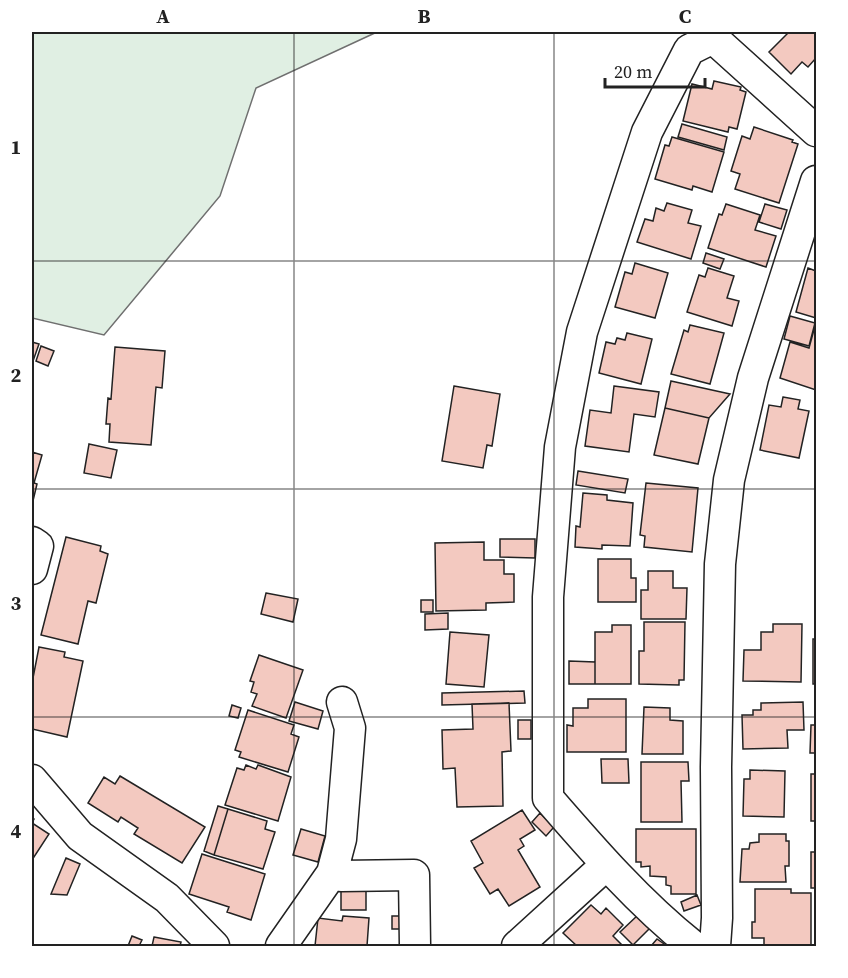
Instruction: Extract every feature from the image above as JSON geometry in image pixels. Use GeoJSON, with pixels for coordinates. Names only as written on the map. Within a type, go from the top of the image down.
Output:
{"type":"FeatureCollection","features":[{"type":"Feature","properties":{"kind":"street"},"geometry":{"type":"LineString","coordinates":[[693,946],[606,864],[548,798],[548,597],[560,447],[582,332],[647,132],[689,50],[713,38],[816,130]]}},
{"type":"Feature","properties":{"kind":"street"},"geometry":{"type":"LineString","coordinates":[[715,946],[720,564],[729,480],[753,378],[816,181]]}},
{"type":"Feature","properties":{"kind":"street"},"geometry":{"type":"LineString","coordinates":[[32,542],[38,546],[32,568]]}},
{"type":"Feature","properties":{"kind":"street"},"geometry":{"type":"LineString","coordinates":[[281,946],[332,873],[341,838],[350,728],[342,702]]}},
{"type":"Feature","properties":{"kind":"street"},"geometry":{"type":"LineString","coordinates":[[32,780],[80,836],[167,898],[214,946]]}},
{"type":"Feature","properties":{"kind":"street"},"geometry":{"type":"LineString","coordinates":[[517,946],[606,864]]}},
{"type":"Feature","properties":{"kind":"street"},"geometry":{"type":"LineString","coordinates":[[332,873],[341,876],[414,875],[415,946]]}},
{"type":"Feature","properties":{"kind":"green space"},"geometry":{"type":"Polygon","coordinates":[[[32,32],[377,32],[256,88],[220,196],[104,335],[32,318],[32,32]]]}},
{"type":"Feature","properties":{"kind":"building"},"geometry":{"type":"Polygon","coordinates":[[[789,32],[816,32],[816,58],[808,67],[802,62],[791,74],[769,52],[789,32]]]}},
{"type":"Feature","properties":{"kind":"building"},"geometry":{"type":"Polygon","coordinates":[[[714,81],[741,87],[740,90],[746,92],[737,129],[729,127],[728,132],[683,121],[692,84],[712,89],[714,81]]]}},
{"type":"Feature","properties":{"kind":"building"},"geometry":{"type":"Polygon","coordinates":[[[682,124],[727,137],[724,150],[678,137],[682,124]]]}},
{"type":"Feature","properties":{"kind":"building"},"geometry":{"type":"Polygon","coordinates":[[[754,127],[793,140],[792,142],[798,144],[779,203],[735,189],[740,174],[731,171],[742,136],[750,139],[754,127]]]}},
{"type":"Feature","properties":{"kind":"building"},"geometry":{"type":"Polygon","coordinates":[[[672,137],[724,152],[712,192],[693,186],[692,190],[655,179],[665,145],[669,146],[672,137]]]}},
{"type":"Feature","properties":{"kind":"building"},"geometry":{"type":"Polygon","coordinates":[[[667,203],[692,210],[688,223],[701,226],[691,259],[637,242],[645,219],[653,221],[656,208],[664,211],[667,203]]]}},
{"type":"Feature","properties":{"kind":"building"},"geometry":{"type":"Polygon","coordinates":[[[726,204],[760,215],[755,230],[776,236],[766,267],[708,248],[719,214],[722,215],[726,204]]]}},
{"type":"Feature","properties":{"kind":"building"},"geometry":{"type":"Polygon","coordinates":[[[765,204],[787,210],[781,229],[759,222],[765,204]]]}},
{"type":"Feature","properties":{"kind":"building"},"geometry":{"type":"Polygon","coordinates":[[[706,253],[724,259],[720,269],[703,263],[706,253]]]}},
{"type":"Feature","properties":{"kind":"building"},"geometry":{"type":"Polygon","coordinates":[[[635,263],[668,273],[655,318],[615,307],[625,272],[632,274],[635,263]]]}},
{"type":"Feature","properties":{"kind":"building"},"geometry":{"type":"Polygon","coordinates":[[[708,268],[734,276],[727,298],[739,301],[732,326],[687,312],[699,275],[705,277],[708,268]]]}},
{"type":"Feature","properties":{"kind":"building"},"geometry":{"type":"Polygon","coordinates":[[[808,268],[816,271],[816,318],[796,312],[808,268]]]}},
{"type":"Feature","properties":{"kind":"building"},"geometry":{"type":"Polygon","coordinates":[[[790,316],[815,323],[809,346],[784,339],[790,316]]]}},
{"type":"Feature","properties":{"kind":"building"},"geometry":{"type":"Polygon","coordinates":[[[690,325],[724,333],[710,384],[671,374],[684,330],[688,332],[690,325]]]}},
{"type":"Feature","properties":{"kind":"building"},"geometry":{"type":"Polygon","coordinates":[[[815,326],[816,390],[780,378],[790,342],[809,348],[815,326]]]}},
{"type":"Feature","properties":{"kind":"building"},"geometry":{"type":"Polygon","coordinates":[[[627,333],[652,339],[641,384],[599,373],[606,342],[615,344],[617,338],[625,340],[627,333]]]}},
{"type":"Feature","properties":{"kind":"building"},"geometry":{"type":"Polygon","coordinates":[[[32,342],[39,344],[33,361],[32,361],[32,342]]]}},
{"type":"Feature","properties":{"kind":"building"},"geometry":{"type":"Polygon","coordinates":[[[41,346],[54,351],[48,366],[36,361],[41,346]]]}},
{"type":"Feature","properties":{"kind":"building"},"geometry":{"type":"Polygon","coordinates":[[[115,347],[165,351],[162,388],[156,387],[151,445],[109,442],[110,424],[106,424],[108,398],[111,399],[115,347]]]}},
{"type":"Feature","properties":{"kind":"building"},"geometry":{"type":"Polygon","coordinates":[[[671,381],[730,394],[709,418],[665,408],[671,381]]]}},
{"type":"Feature","properties":{"kind":"building"},"geometry":{"type":"Polygon","coordinates":[[[454,386],[500,394],[492,446],[487,445],[483,468],[442,461],[454,386]]]}},
{"type":"Feature","properties":{"kind":"building"},"geometry":{"type":"Polygon","coordinates":[[[614,386],[659,392],[655,417],[634,414],[629,452],[585,446],[590,410],[611,413],[614,386]]]}},
{"type":"Feature","properties":{"kind":"building"},"geometry":{"type":"Polygon","coordinates":[[[783,397],[800,400],[798,409],[809,411],[799,458],[760,450],[769,405],[781,407],[783,397]]]}},
{"type":"Feature","properties":{"kind":"building"},"geometry":{"type":"Polygon","coordinates":[[[665,408],[709,418],[698,464],[654,455],[665,408]]]}},
{"type":"Feature","properties":{"kind":"building"},"geometry":{"type":"Polygon","coordinates":[[[89,444],[117,450],[111,478],[84,473],[89,444]]]}},
{"type":"Feature","properties":{"kind":"building"},"geometry":{"type":"Polygon","coordinates":[[[32,452],[42,455],[34,483],[37,484],[32,505],[32,452]]]}},
{"type":"Feature","properties":{"kind":"building"},"geometry":{"type":"Polygon","coordinates":[[[578,471],[628,479],[625,493],[576,485],[578,471]]]}},
{"type":"Feature","properties":{"kind":"building"},"geometry":{"type":"Polygon","coordinates":[[[646,483],[698,488],[692,552],[644,547],[645,536],[640,535],[646,483]]]}},
{"type":"Feature","properties":{"kind":"building"},"geometry":{"type":"Polygon","coordinates":[[[583,493],[607,495],[607,500],[633,503],[630,546],[602,545],[602,549],[575,547],[576,526],[580,527],[583,493]]]}},
{"type":"Feature","properties":{"kind":"building"},"geometry":{"type":"Polygon","coordinates":[[[66,537],[101,546],[100,551],[108,554],[96,603],[88,601],[78,644],[41,635],[66,537]]]}},
{"type":"Feature","properties":{"kind":"building"},"geometry":{"type":"Polygon","coordinates":[[[500,539],[535,539],[535,558],[500,557],[500,539]]]}},
{"type":"Feature","properties":{"kind":"building"},"geometry":{"type":"Polygon","coordinates":[[[484,542],[484,560],[504,560],[504,574],[514,574],[514,602],[486,603],[486,610],[436,611],[435,543],[484,542]]]}},
{"type":"Feature","properties":{"kind":"building"},"geometry":{"type":"Polygon","coordinates":[[[598,559],[631,559],[631,578],[636,578],[636,602],[598,602],[598,559]]]}},
{"type":"Feature","properties":{"kind":"building"},"geometry":{"type":"Polygon","coordinates":[[[648,571],[673,571],[673,588],[687,588],[686,619],[641,619],[641,590],[648,590],[648,571]]]}},
{"type":"Feature","properties":{"kind":"building"},"geometry":{"type":"Polygon","coordinates":[[[266,593],[298,599],[293,622],[261,614],[266,593]]]}},
{"type":"Feature","properties":{"kind":"building"},"geometry":{"type":"Polygon","coordinates":[[[421,600],[433,600],[433,612],[421,612],[421,600]]]}},
{"type":"Feature","properties":{"kind":"building"},"geometry":{"type":"Polygon","coordinates":[[[448,613],[448,629],[425,630],[425,614],[448,613]]]}},
{"type":"Feature","properties":{"kind":"building"},"geometry":{"type":"Polygon","coordinates":[[[644,622],[685,622],[684,680],[679,680],[679,685],[639,684],[639,651],[644,651],[644,622]]]}},
{"type":"Feature","properties":{"kind":"building"},"geometry":{"type":"Polygon","coordinates":[[[773,624],[802,624],[801,682],[743,681],[744,650],[761,650],[761,632],[773,632],[773,624]]]}},
{"type":"Feature","properties":{"kind":"building"},"geometry":{"type":"Polygon","coordinates":[[[612,625],[631,625],[631,684],[595,684],[595,632],[612,632],[612,625]]]}},
{"type":"Feature","properties":{"kind":"building"},"geometry":{"type":"Polygon","coordinates":[[[450,632],[489,635],[484,687],[446,684],[450,632]]]}},
{"type":"Feature","properties":{"kind":"building"},"geometry":{"type":"Polygon","coordinates":[[[813,639],[816,639],[816,684],[813,684],[813,639]]]}},
{"type":"Feature","properties":{"kind":"building"},"geometry":{"type":"Polygon","coordinates":[[[39,647],[65,652],[64,657],[83,661],[67,737],[32,729],[32,683],[39,647]]]}},
{"type":"Feature","properties":{"kind":"building"},"geometry":{"type":"Polygon","coordinates":[[[259,655],[303,670],[286,718],[252,706],[257,694],[251,692],[254,682],[250,681],[259,655]]]}},
{"type":"Feature","properties":{"kind":"building"},"geometry":{"type":"Polygon","coordinates":[[[569,661],[595,662],[595,684],[569,684],[569,661]]]}},
{"type":"Feature","properties":{"kind":"building"},"geometry":{"type":"Polygon","coordinates":[[[524,691],[525,703],[442,705],[442,693],[524,691]]]}},
{"type":"Feature","properties":{"kind":"building"},"geometry":{"type":"Polygon","coordinates":[[[588,699],[626,699],[626,752],[567,752],[567,725],[573,726],[573,708],[588,708],[588,699]]]}},
{"type":"Feature","properties":{"kind":"building"},"geometry":{"type":"Polygon","coordinates":[[[295,702],[323,711],[318,729],[289,721],[295,702]]]}},
{"type":"Feature","properties":{"kind":"building"},"geometry":{"type":"Polygon","coordinates":[[[803,702],[804,730],[787,730],[788,748],[743,749],[742,715],[753,715],[753,710],[761,710],[761,703],[803,702]]]}},
{"type":"Feature","properties":{"kind":"building"},"geometry":{"type":"Polygon","coordinates":[[[509,703],[511,751],[502,752],[503,806],[457,807],[455,768],[443,769],[442,730],[473,729],[472,704],[509,703]]]}},
{"type":"Feature","properties":{"kind":"building"},"geometry":{"type":"Polygon","coordinates":[[[232,705],[241,708],[238,718],[229,716],[232,705]]]}},
{"type":"Feature","properties":{"kind":"building"},"geometry":{"type":"Polygon","coordinates":[[[644,707],[670,708],[670,720],[683,721],[683,754],[642,754],[644,707]]]}},
{"type":"Feature","properties":{"kind":"building"},"geometry":{"type":"Polygon","coordinates":[[[248,710],[294,725],[291,734],[299,737],[288,772],[239,757],[241,752],[235,750],[248,710]]]}},
{"type":"Feature","properties":{"kind":"building"},"geometry":{"type":"Polygon","coordinates":[[[518,720],[531,720],[531,739],[518,739],[518,720]]]}},
{"type":"Feature","properties":{"kind":"building"},"geometry":{"type":"Polygon","coordinates":[[[811,725],[816,725],[816,753],[810,753],[811,725]]]}},
{"type":"Feature","properties":{"kind":"building"},"geometry":{"type":"Polygon","coordinates":[[[601,759],[628,759],[629,783],[602,783],[601,759]]]}},
{"type":"Feature","properties":{"kind":"building"},"geometry":{"type":"Polygon","coordinates":[[[641,762],[688,762],[689,781],[681,781],[682,822],[641,822],[641,762]]]}},
{"type":"Feature","properties":{"kind":"building"},"geometry":{"type":"Polygon","coordinates":[[[246,765],[256,769],[258,765],[291,777],[278,821],[225,805],[237,768],[244,770],[246,765]]]}},
{"type":"Feature","properties":{"kind":"building"},"geometry":{"type":"Polygon","coordinates":[[[750,770],[785,771],[784,817],[743,816],[744,779],[750,779],[750,770]]]}},
{"type":"Feature","properties":{"kind":"building"},"geometry":{"type":"Polygon","coordinates":[[[811,774],[816,774],[816,821],[811,821],[811,774]]]}},
{"type":"Feature","properties":{"kind":"building"},"geometry":{"type":"Polygon","coordinates":[[[120,776],[205,827],[182,863],[134,834],[138,828],[121,817],[118,822],[88,803],[104,777],[115,784],[120,776]]]}},
{"type":"Feature","properties":{"kind":"building"},"geometry":{"type":"Polygon","coordinates":[[[218,806],[228,809],[214,855],[204,851],[218,806]]]}},
{"type":"Feature","properties":{"kind":"building"},"geometry":{"type":"Polygon","coordinates":[[[228,809],[267,821],[265,829],[275,832],[263,869],[214,855],[228,809]]]}},
{"type":"Feature","properties":{"kind":"building"},"geometry":{"type":"Polygon","coordinates":[[[522,810],[535,830],[520,839],[524,846],[518,850],[540,887],[509,906],[498,889],[490,894],[474,868],[483,863],[471,841],[522,810]]]}},
{"type":"Feature","properties":{"kind":"building"},"geometry":{"type":"Polygon","coordinates":[[[540,813],[554,827],[546,836],[532,822],[540,813]]]}},
{"type":"Feature","properties":{"kind":"building"},"geometry":{"type":"Polygon","coordinates":[[[32,823],[49,834],[32,860],[32,823]]]}},
{"type":"Feature","properties":{"kind":"building"},"geometry":{"type":"Polygon","coordinates":[[[301,829],[325,836],[318,862],[293,855],[301,829]]]}},
{"type":"Feature","properties":{"kind":"building"},"geometry":{"type":"Polygon","coordinates":[[[636,829],[696,829],[696,894],[671,894],[671,886],[666,885],[666,877],[650,876],[650,866],[641,867],[641,862],[636,862],[636,829]]]}},
{"type":"Feature","properties":{"kind":"building"},"geometry":{"type":"Polygon","coordinates":[[[759,834],[786,834],[786,841],[789,841],[789,866],[785,866],[786,882],[740,882],[742,849],[749,849],[750,843],[759,842],[759,834]]]}},
{"type":"Feature","properties":{"kind":"building"},"geometry":{"type":"Polygon","coordinates":[[[811,852],[816,852],[816,888],[811,888],[811,852]]]}},
{"type":"Feature","properties":{"kind":"building"},"geometry":{"type":"Polygon","coordinates":[[[202,854],[265,874],[251,920],[227,912],[229,907],[189,894],[202,854]]]}},
{"type":"Feature","properties":{"kind":"building"},"geometry":{"type":"Polygon","coordinates":[[[66,858],[80,864],[67,895],[51,894],[66,858]]]}},
{"type":"Feature","properties":{"kind":"building"},"geometry":{"type":"Polygon","coordinates":[[[366,887],[366,910],[341,910],[341,888],[366,887]]]}},
{"type":"Feature","properties":{"kind":"building"},"geometry":{"type":"Polygon","coordinates":[[[755,889],[791,889],[791,893],[811,893],[811,946],[764,946],[764,938],[752,938],[752,922],[755,922],[755,889]]]}},
{"type":"Feature","properties":{"kind":"building"},"geometry":{"type":"Polygon","coordinates":[[[697,895],[701,905],[684,911],[681,902],[697,895]]]}},
{"type":"Feature","properties":{"kind":"building"},"geometry":{"type":"Polygon","coordinates":[[[591,905],[601,914],[606,908],[623,925],[613,936],[623,946],[577,946],[563,933],[591,905]]]}},
{"type":"Feature","properties":{"kind":"building"},"geometry":{"type":"Polygon","coordinates":[[[638,915],[651,927],[633,945],[620,932],[638,915]]]}},
{"type":"Feature","properties":{"kind":"building"},"geometry":{"type":"Polygon","coordinates":[[[343,916],[369,918],[367,946],[315,946],[318,918],[342,921],[343,916]]]}},
{"type":"Feature","properties":{"kind":"building"},"geometry":{"type":"Polygon","coordinates":[[[392,916],[400,916],[400,929],[392,929],[392,916]]]}},
{"type":"Feature","properties":{"kind":"building"},"geometry":{"type":"Polygon","coordinates":[[[132,936],[142,940],[139,946],[128,946],[132,936]]]}},
{"type":"Feature","properties":{"kind":"building"},"geometry":{"type":"Polygon","coordinates":[[[154,937],[181,942],[180,946],[152,946],[154,937]]]}},
{"type":"Feature","properties":{"kind":"building"},"geometry":{"type":"Polygon","coordinates":[[[657,939],[667,946],[651,946],[657,939]]]}}]}
